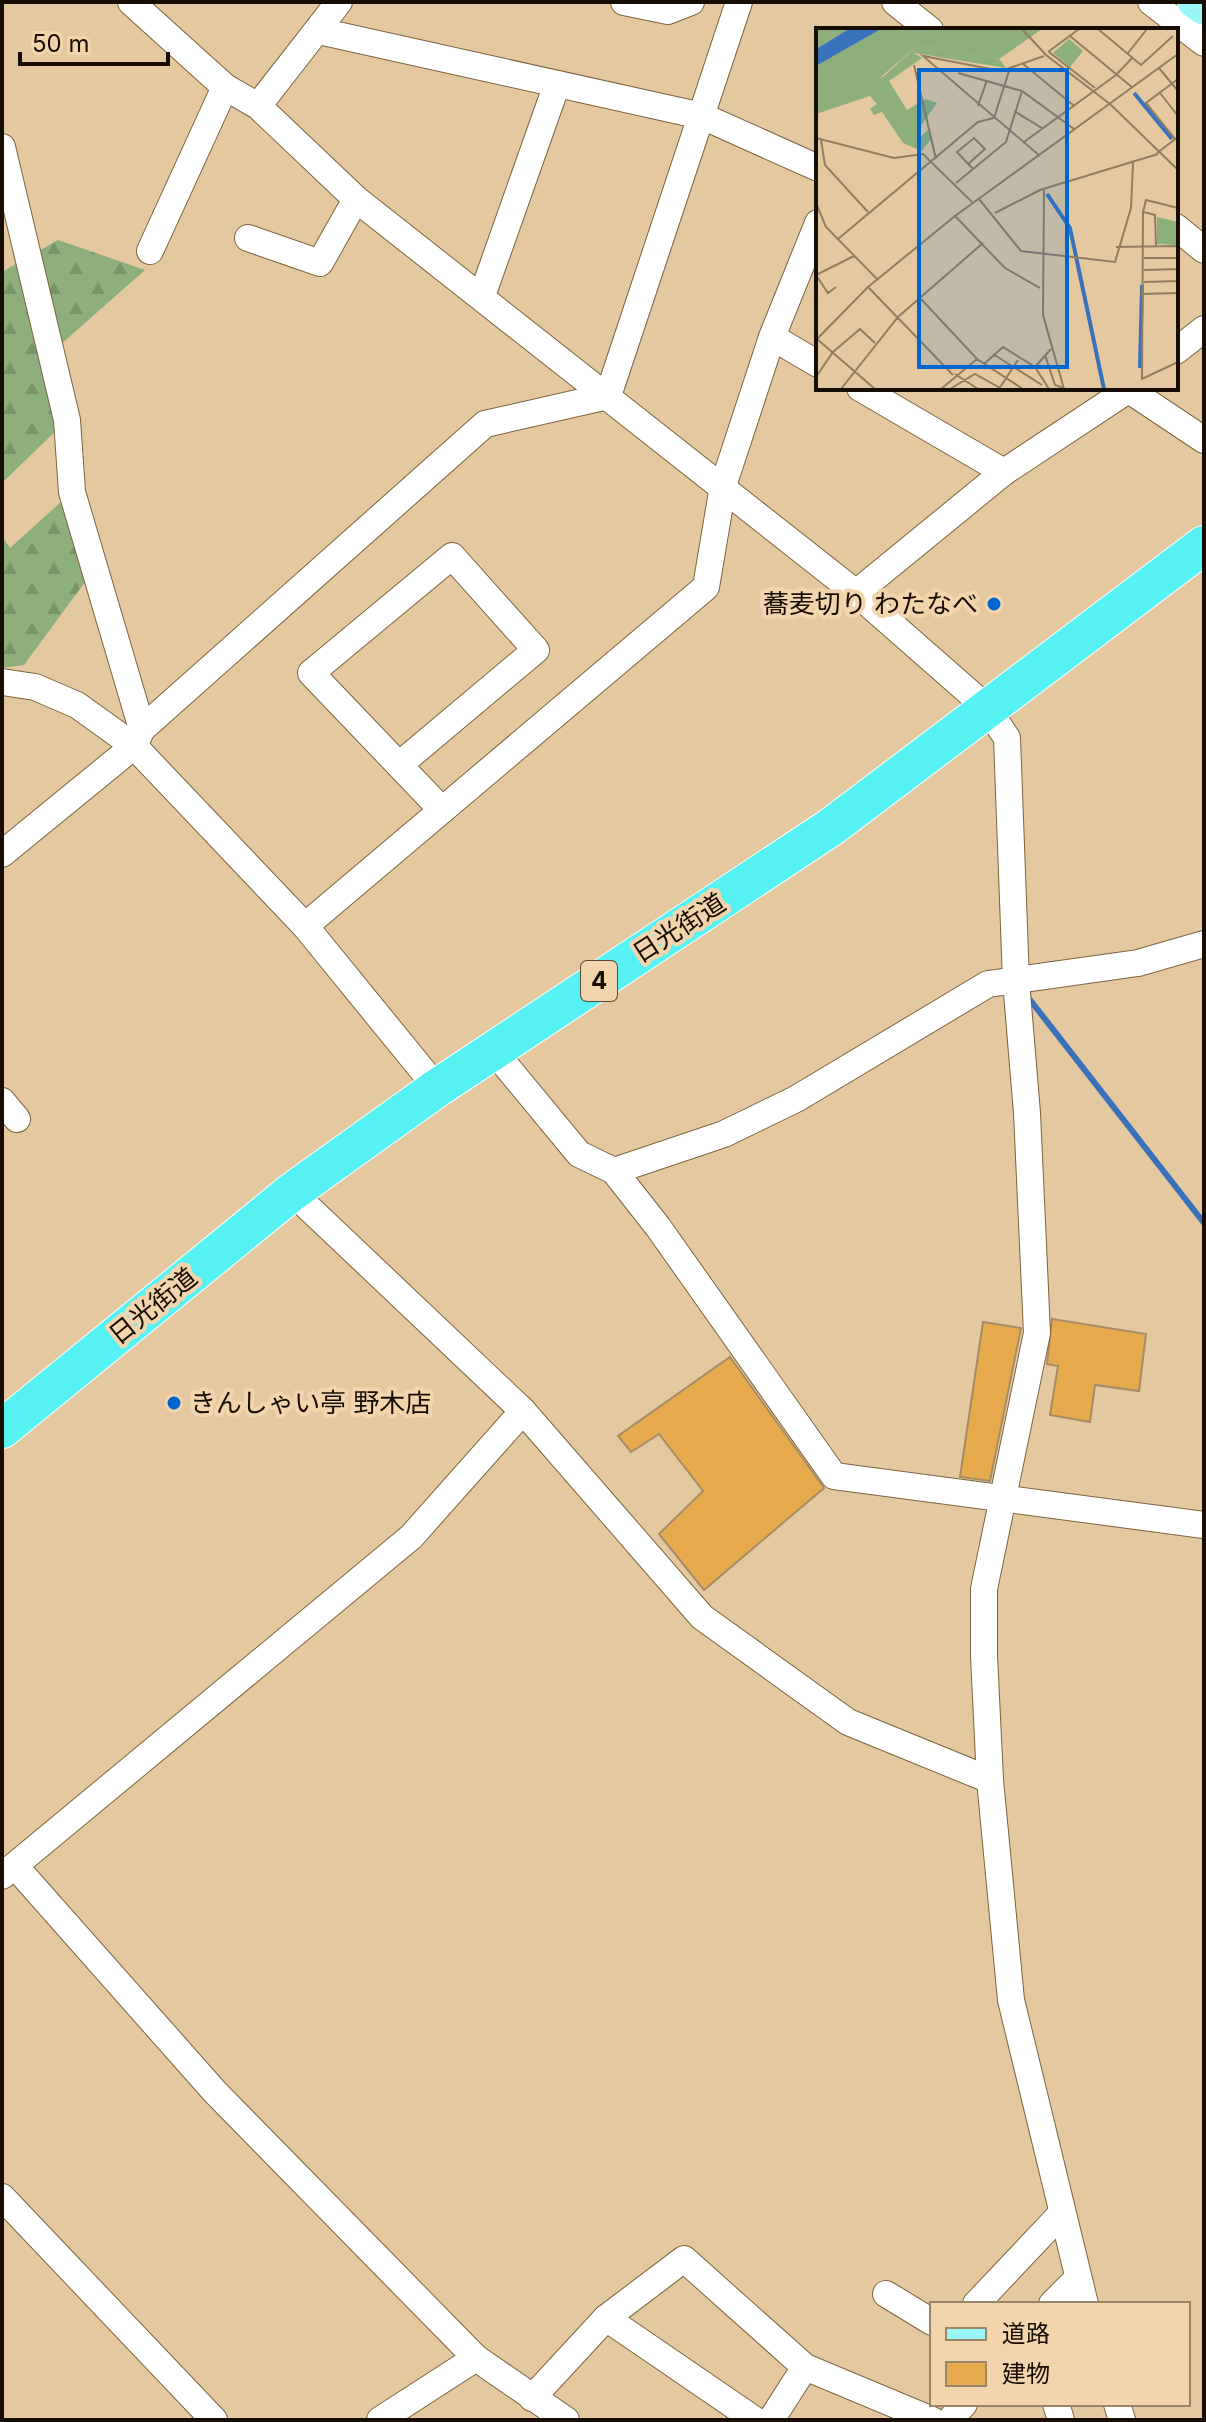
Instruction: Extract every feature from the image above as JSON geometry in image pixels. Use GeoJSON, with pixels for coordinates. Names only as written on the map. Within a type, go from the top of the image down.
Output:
{"type":"FeatureCollection","features":[{"type":"Feature","properties":{"kind":"highway","name":"日光街道"},"geometry":{"type":"LineString","coordinates":[[2,1429],[292,1192],[493,1050],[831,827],[1136,600],[1204,545]]}},
{"type":"Feature","properties":{"kind":"main road"},"geometry":{"type":"LineString","coordinates":[[1194,2],[1204,9]]}},
{"type":"Feature","properties":{"kind":"street"},"geometry":{"type":"LineString","coordinates":[[131,2],[225,87],[258,106],[356,199],[856,593],[987,708],[1007,738],[1016,981],[1027,1113],[1037,1333],[984,1589],[990,1780],[1011,2000],[1081,2292],[1057,2302]]}},
{"type":"Feature","properties":{"kind":"street"},"geometry":{"type":"LineString","coordinates":[[258,106],[339,2]]}},
{"type":"Feature","properties":{"kind":"street"},"geometry":{"type":"LineString","coordinates":[[624,2],[668,11],[691,2]]}},
{"type":"Feature","properties":{"kind":"street"},"geometry":{"type":"LineString","coordinates":[[608,396],[739,2]]}},
{"type":"Feature","properties":{"kind":"street"},"geometry":{"type":"LineString","coordinates":[[895,2],[928,28]]}},
{"type":"Feature","properties":{"kind":"street"},"geometry":{"type":"LineString","coordinates":[[1151,2],[1204,43]]}},
{"type":"Feature","properties":{"kind":"street"},"geometry":{"type":"LineString","coordinates":[[319,31],[702,116],[816,167]]}},
{"type":"Feature","properties":{"kind":"street"},"geometry":{"type":"LineString","coordinates":[[482,296],[557,84]]}},
{"type":"Feature","properties":{"kind":"street"},"geometry":{"type":"LineString","coordinates":[[150,251],[225,87]]}},
{"type":"Feature","properties":{"kind":"street"},"geometry":{"type":"LineString","coordinates":[[2,147],[67,420],[72,492],[138,737]]}},
{"type":"Feature","properties":{"kind":"street"},"geometry":{"type":"LineString","coordinates":[[248,238],[320,263],[356,199]]}},
{"type":"Feature","properties":{"kind":"street"},"geometry":{"type":"LineString","coordinates":[[305,926],[706,587],[723,486],[772,337],[816,228]]}},
{"type":"Feature","properties":{"kind":"street"},"geometry":{"type":"LineString","coordinates":[[1178,229],[1204,250]]}},
{"type":"Feature","properties":{"kind":"street"},"geometry":{"type":"LineString","coordinates":[[1178,349],[1204,329]]}},
{"type":"Feature","properties":{"kind":"street"},"geometry":{"type":"LineString","coordinates":[[772,337],[816,363]]}},
{"type":"Feature","properties":{"kind":"street"},"geometry":{"type":"LineString","coordinates":[[863,390],[1004,472]]}},
{"type":"Feature","properties":{"kind":"street"},"geometry":{"type":"LineString","coordinates":[[856,593],[1004,472],[1127,390]]}},
{"type":"Feature","properties":{"kind":"street"},"geometry":{"type":"LineString","coordinates":[[1130,390],[1204,440]]}},
{"type":"Feature","properties":{"kind":"street"},"geometry":{"type":"LineString","coordinates":[[2,854],[138,737],[485,424],[608,396]]}},
{"type":"Feature","properties":{"kind":"street"},"geometry":{"type":"LineString","coordinates":[[399,765],[536,650],[452,556],[311,673],[442,810]]}},
{"type":"Feature","properties":{"kind":"street"},"geometry":{"type":"LineString","coordinates":[[2,682],[35,687],[138,737],[305,926],[437,1088]]}},
{"type":"Feature","properties":{"kind":"street"},"geometry":{"type":"LineString","coordinates":[[614,1171],[736,1128],[796,1099],[988,984],[1138,963],[1204,944]]}},
{"type":"Feature","properties":{"kind":"street"},"geometry":{"type":"LineString","coordinates":[[493,1050],[579,1154],[614,1171],[658,1227],[834,1476],[1204,1525]]}},
{"type":"Feature","properties":{"kind":"street"},"geometry":{"type":"LineString","coordinates":[[292,1192],[523,1411],[702,1617],[848,1722],[990,1780]]}},
{"type":"Feature","properties":{"kind":"street"},"geometry":{"type":"LineString","coordinates":[[523,1411],[411,1537],[8,1871],[215,2092],[476,2358],[566,2420]]}},
{"type":"Feature","properties":{"kind":"street"},"geometry":{"type":"LineString","coordinates":[[2,2197],[214,2420]]}},
{"type":"Feature","properties":{"kind":"street"},"geometry":{"type":"LineString","coordinates":[[978,2302],[1062,2213]]}},
{"type":"Feature","properties":{"kind":"street"},"geometry":{"type":"LineString","coordinates":[[532,2398],[606,2318],[684,2259],[805,2367],[932,2420]]}},
{"type":"Feature","properties":{"kind":"street"},"geometry":{"type":"LineString","coordinates":[[886,2294],[930,2321]]}},
{"type":"Feature","properties":{"kind":"street"},"geometry":{"type":"LineString","coordinates":[[606,2318],[755,2420]]}},
{"type":"Feature","properties":{"kind":"street"},"geometry":{"type":"LineString","coordinates":[[380,2420],[476,2358]]}},
{"type":"Feature","properties":{"kind":"street"},"geometry":{"type":"LineString","coordinates":[[771,2420],[805,2367]]}},
{"type":"Feature","properties":{"kind":"green space"},"geometry":{"type":"Polygon","coordinates":[[[58,240],[145,270],[51,353],[67,420],[2,483],[2,272],[58,240]]]}},
{"type":"Feature","properties":{"kind":"green space"},"geometry":{"type":"Polygon","coordinates":[[[72,492],[96,567],[24,665],[2,668],[2,536],[10,548],[72,492]]]}},
{"type":"Feature","properties":{"kind":"building"},"geometry":{"type":"Polygon","coordinates":[[[1052,1319],[1146,1334],[1139,1391],[1095,1385],[1090,1422],[1050,1415],[1058,1366],[1047,1364],[1052,1319]]]}},
{"type":"Feature","properties":{"kind":"building"},"geometry":{"type":"Polygon","coordinates":[[[983,1322],[1021,1328],[990,1481],[960,1477],[983,1322]]]}},
{"type":"Feature","properties":{"kind":"building"},"geometry":{"type":"Polygon","coordinates":[[[730,1357],[824,1488],[704,1590],[659,1534],[703,1491],[659,1434],[631,1452],[618,1436],[730,1357]]]}},
{"type":"Feature","properties":{"kind":"waterway"},"geometry":{"type":"LineString","coordinates":[[1027,996],[1204,1223]]}},
{"type":"Feature","properties":{"kind":"place","name":"蕎麦切り わたなべ"},"geometry":{"type":"Point","coordinates":[994,604]}},
{"type":"Feature","properties":{"kind":"place","name":"きんしゃい亭 野木店"},"geometry":{"type":"Point","coordinates":[174,1403]}}]}
